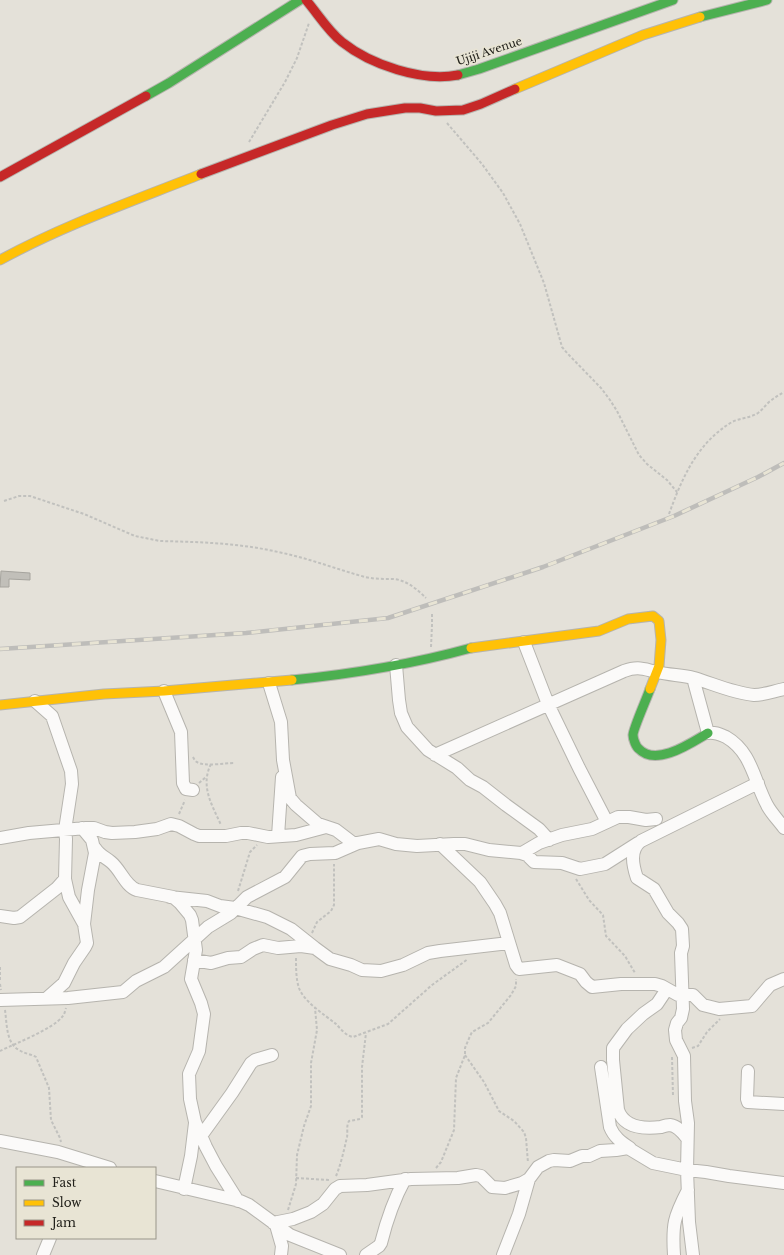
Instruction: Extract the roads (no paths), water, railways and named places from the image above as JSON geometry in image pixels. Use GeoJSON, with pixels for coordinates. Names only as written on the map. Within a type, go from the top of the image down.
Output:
{"type":"FeatureCollection","features":[{"type":"Feature","properties":{"kind":"main road"},"geometry":{"type":"LineString","coordinates":[[0,177],[169,83],[300,0]]}},
{"type":"Feature","properties":{"kind":"main road","name":"Ujiji Avenue"},"geometry":{"type":"LineString","coordinates":[[306,0],[329,29],[343,42],[361,54],[388,66],[418,74],[441,77],[479,69],[673,0]]}},
{"type":"Feature","properties":{"kind":"main road"},"geometry":{"type":"LineString","coordinates":[[0,260],[24,247],[70,226],[239,159],[332,125],[367,114],[386,110],[420,108],[436,111],[463,110],[481,104],[643,35],[694,18],[767,0]]}},
{"type":"Feature","properties":{"kind":"main road"},"geometry":{"type":"LineString","coordinates":[[0,704],[104,694],[269,683],[340,675],[430,658],[475,647],[524,642],[599,631],[628,619],[653,616],[658,621],[661,640],[657,672],[633,735],[637,750],[650,756],[661,755],[676,751],[708,733]]}},
{"type":"Feature","properties":{"kind":"street"},"geometry":{"type":"LineString","coordinates":[[524,642],[548,704],[607,822]]}},
{"type":"Feature","properties":{"kind":"street"},"geometry":{"type":"LineString","coordinates":[[396,665],[399,700],[404,723],[423,745],[435,755],[457,768],[470,780],[483,787],[539,829],[549,840]]}},
{"type":"Feature","properties":{"kind":"street"},"geometry":{"type":"LineString","coordinates":[[435,755],[628,669],[640,667],[657,672],[693,678],[745,694],[761,695],[784,688]]}},
{"type":"Feature","properties":{"kind":"street"},"geometry":{"type":"LineString","coordinates":[[693,678],[708,733],[714,732],[722,735],[744,752],[767,805],[784,828]]}},
{"type":"Feature","properties":{"kind":"street"},"geometry":{"type":"LineString","coordinates":[[269,683],[281,722],[283,760],[290,798],[296,806],[318,824],[336,830],[353,843],[358,843]]}},
{"type":"Feature","properties":{"kind":"street"},"geometry":{"type":"LineString","coordinates":[[164,691],[181,732],[183,783],[186,789],[193,790]]}},
{"type":"Feature","properties":{"kind":"street"},"geometry":{"type":"LineString","coordinates":[[35,701],[52,716],[71,771],[72,784],[65,830],[65,879],[69,897],[84,924],[87,938],[85,947],[64,983],[48,998]]}},
{"type":"Feature","properties":{"kind":"street"},"geometry":{"type":"LineString","coordinates":[[273,837],[283,760]]}},
{"type":"Feature","properties":{"kind":"street"},"geometry":{"type":"LineString","coordinates":[[1,1000],[68,998],[123,992],[136,981],[164,967],[208,927],[231,912],[247,897],[285,877],[302,856],[310,854],[331,854],[358,843],[379,839],[396,844],[417,846],[465,844],[489,850],[522,853],[534,862],[562,863],[582,869],[605,864],[638,843],[758,783]]}},
{"type":"Feature","properties":{"kind":"street"},"geometry":{"type":"LineString","coordinates":[[522,853],[534,845],[562,835],[592,829],[622,816],[646,820],[656,818]]}},
{"type":"Feature","properties":{"kind":"street"},"geometry":{"type":"LineString","coordinates":[[0,838],[29,833],[82,828],[94,828],[112,833],[135,832],[171,824],[179,826],[194,834],[226,836],[248,833],[273,837],[296,835],[326,827]]}},
{"type":"Feature","properties":{"kind":"street"},"geometry":{"type":"LineString","coordinates":[[82,828],[90,836],[95,853],[88,890],[84,924]]}},
{"type":"Feature","properties":{"kind":"street"},"geometry":{"type":"LineString","coordinates":[[638,843],[633,859],[637,878],[639,881],[654,889],[668,913],[678,923],[683,933],[683,946],[681,953],[683,995],[682,1016],[677,1023],[675,1030],[676,1040],[684,1056],[689,1222],[693,1255]]}},
{"type":"Feature","properties":{"kind":"street"},"geometry":{"type":"LineString","coordinates":[[440,844],[480,882],[487,892],[500,913],[518,968],[521,969],[557,965],[580,974],[592,987],[621,984],[655,984],[678,995],[693,995],[704,1006],[719,1009],[752,1006],[770,985],[784,979]]}},
{"type":"Feature","properties":{"kind":"street"},"geometry":{"type":"LineString","coordinates":[[94,848],[99,854],[112,863],[130,886],[135,890],[207,901],[219,906],[234,908],[267,917],[291,929],[330,959],[362,970],[375,971],[403,965],[428,953],[509,943]]}},
{"type":"Feature","properties":{"kind":"street"},"geometry":{"type":"LineString","coordinates":[[0,916],[14,918],[20,917],[57,888],[65,879]]}},
{"type":"Feature","properties":{"kind":"street"},"geometry":{"type":"LineString","coordinates":[[170,896],[176,899],[190,914],[192,920],[196,950],[192,981],[204,1014],[199,1051],[189,1074],[190,1099],[195,1122],[216,1166],[238,1201]]}},
{"type":"Feature","properties":{"kind":"street"},"geometry":{"type":"LineString","coordinates":[[194,960],[211,963],[228,958],[241,957],[253,949],[263,945],[278,948],[312,946]]}},
{"type":"Feature","properties":{"kind":"street"},"geometry":{"type":"LineString","coordinates":[[667,989],[657,1004],[643,1014],[627,1029],[613,1048],[618,1110],[621,1117],[634,1126],[644,1128],[670,1125],[677,1128],[687,1138]]}},
{"type":"Feature","properties":{"kind":"street"},"geometry":{"type":"LineString","coordinates":[[201,1136],[232,1093],[251,1063],[255,1060],[272,1055]]}},
{"type":"Feature","properties":{"kind":"street"},"geometry":{"type":"LineString","coordinates":[[601,1067],[610,1127],[618,1139],[630,1148],[654,1163],[687,1170],[784,1183]]}},
{"type":"Feature","properties":{"kind":"street"},"geometry":{"type":"LineString","coordinates":[[748,1071],[748,1102],[784,1104]]}},
{"type":"Feature","properties":{"kind":"street"},"geometry":{"type":"LineString","coordinates":[[184,1189],[191,1156],[195,1122]]}},
{"type":"Feature","properties":{"kind":"street"},"geometry":{"type":"LineString","coordinates":[[0,1141],[63,1153],[96,1166]]}},
{"type":"Feature","properties":{"kind":"street"},"geometry":{"type":"LineString","coordinates":[[503,1255],[519,1214],[529,1179],[538,1167],[549,1161],[570,1161],[582,1156],[589,1156],[600,1151],[630,1148]]}},
{"type":"Feature","properties":{"kind":"street"},"geometry":{"type":"LineString","coordinates":[[278,1223],[303,1216],[311,1212],[323,1204],[335,1188],[340,1186],[367,1185],[406,1179],[458,1178],[479,1175],[492,1187],[505,1188],[522,1183],[529,1179]]}},
{"type":"Feature","properties":{"kind":"street"},"geometry":{"type":"LineString","coordinates":[[366,1255],[381,1243],[389,1214],[397,1194],[406,1179]]}},
{"type":"Feature","properties":{"kind":"street"},"geometry":{"type":"LineString","coordinates":[[156,1181],[249,1205],[278,1223],[290,1235],[340,1255]]}},
{"type":"Feature","properties":{"kind":"street"},"geometry":{"type":"LineString","coordinates":[[674,1255],[673,1225],[676,1212],[688,1188]]}},
{"type":"Feature","properties":{"kind":"street"},"geometry":{"type":"LineString","coordinates":[[278,1223],[282,1246],[281,1255]]}},
{"type":"Feature","properties":{"kind":"street"},"geometry":{"type":"LineString","coordinates":[[43,1255],[50,1239]]}},
{"type":"Feature","properties":{"kind":"railway"},"geometry":{"type":"LineString","coordinates":[[0,649],[246,633],[388,618],[543,567],[674,516],[758,477],[784,463]]}}]}
